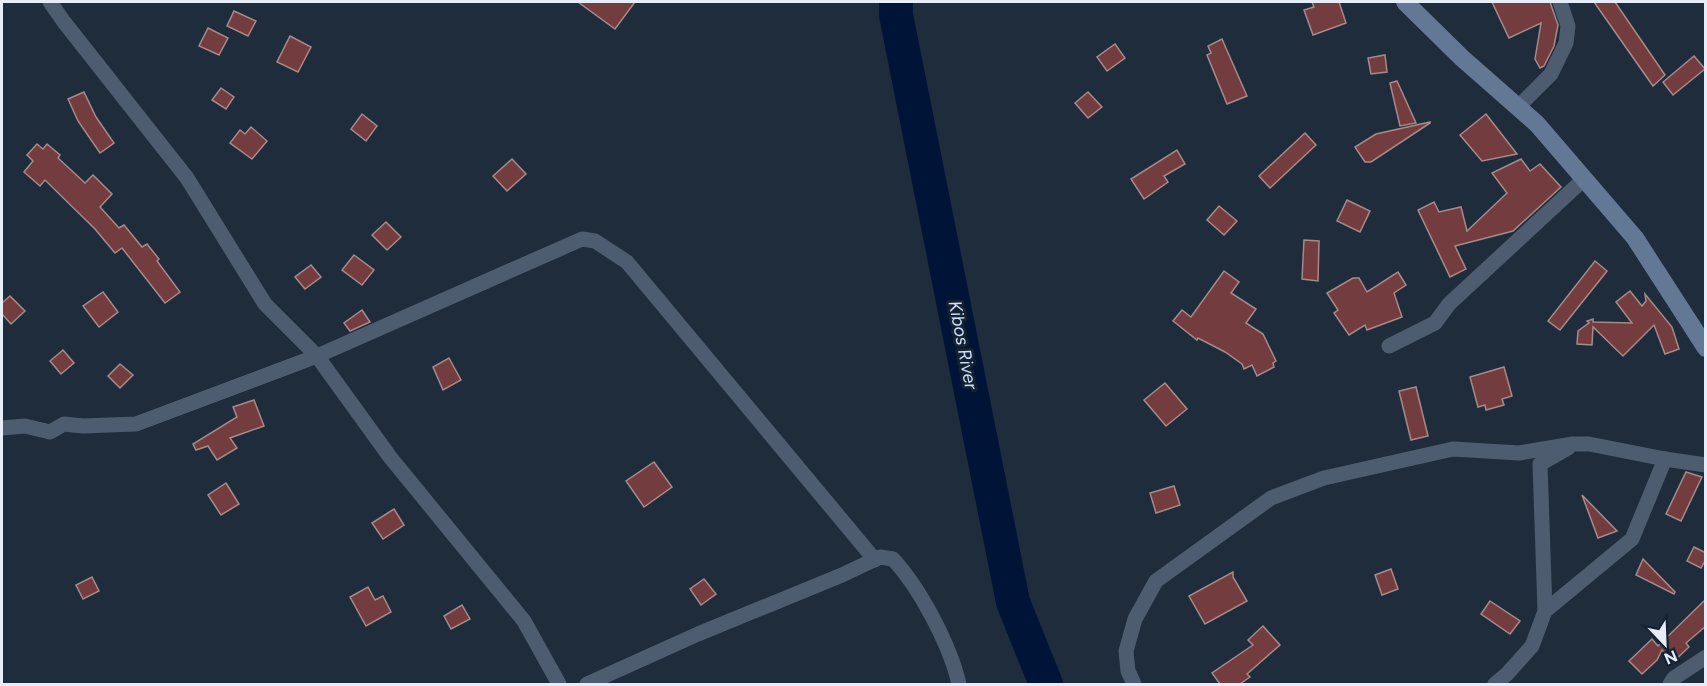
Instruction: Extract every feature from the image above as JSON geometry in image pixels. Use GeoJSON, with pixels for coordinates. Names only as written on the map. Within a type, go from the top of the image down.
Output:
{"type":"FeatureCollection","features":[{"type":"Feature","properties":{"kind":"main road"},"geometry":{"type":"LineString","coordinates":[[1405,2],[1462,58],[1537,124],[1584,178],[1635,238],[1706,348]]}},
{"type":"Feature","properties":{"kind":"street"},"geometry":{"type":"LineString","coordinates":[[50,2],[187,178],[265,304],[317,356],[390,457],[524,621],[559,684]]}},
{"type":"Feature","properties":{"kind":"street"},"geometry":{"type":"LineString","coordinates":[[1518,107],[1551,74],[1566,43],[1568,26],[1560,2]]}},
{"type":"Feature","properties":{"kind":"street"},"geometry":{"type":"LineString","coordinates":[[1389,346],[1435,323],[1449,304],[1584,178]]}},
{"type":"Feature","properties":{"kind":"street"},"geometry":{"type":"LineString","coordinates":[[2,428],[25,426],[50,432],[64,424],[83,426],[136,424],[317,356],[582,239],[596,241],[627,262],[875,560]]}},
{"type":"Feature","properties":{"kind":"street"},"geometry":{"type":"LineString","coordinates":[[1495,684],[1532,646],[1545,611],[1540,464],[1557,456],[1573,444]]}},
{"type":"Feature","properties":{"kind":"street"},"geometry":{"type":"LineString","coordinates":[[1134,684],[1128,671],[1126,651],[1135,619],[1156,581],[1271,498],[1324,477],[1452,449],[1519,453],[1573,444],[1589,444],[1706,465]]}},
{"type":"Feature","properties":{"kind":"street"},"geometry":{"type":"LineString","coordinates":[[1545,611],[1632,539],[1665,459]]}},
{"type":"Feature","properties":{"kind":"street"},"geometry":{"type":"LineString","coordinates":[[587,684],[698,634],[880,558],[892,559],[920,596],[936,625],[959,684]]}},
{"type":"Feature","properties":{"kind":"street"},"geometry":{"type":"LineString","coordinates":[[1670,684],[1674,678],[1706,657]]}},
{"type":"Feature","properties":{"kind":"building"},"geometry":{"type":"Polygon","coordinates":[[[578,2],[635,2],[615,29],[578,2]]]}},
{"type":"Feature","properties":{"kind":"building"},"geometry":{"type":"Polygon","coordinates":[[[1312,2],[1339,2],[1346,23],[1313,35],[1304,10],[1314,7],[1312,2]]]}},
{"type":"Feature","properties":{"kind":"building"},"geometry":{"type":"Polygon","coordinates":[[[1492,2],[1550,2],[1558,25],[1554,46],[1544,66],[1540,68],[1535,59],[1541,23],[1509,38],[1492,2]]]}},
{"type":"Feature","properties":{"kind":"building"},"geometry":{"type":"Polygon","coordinates":[[[1594,2],[1615,2],[1665,75],[1653,86],[1594,2]]]}},
{"type":"Feature","properties":{"kind":"building"},"geometry":{"type":"Polygon","coordinates":[[[234,11],[256,21],[248,36],[227,26],[234,11]]]}},
{"type":"Feature","properties":{"kind":"building"},"geometry":{"type":"Polygon","coordinates":[[[208,28],[228,38],[219,55],[199,46],[208,28]]]}},
{"type":"Feature","properties":{"kind":"building"},"geometry":{"type":"Polygon","coordinates":[[[290,36],[311,47],[298,72],[277,62],[290,36]]]}},
{"type":"Feature","properties":{"kind":"building"},"geometry":{"type":"Polygon","coordinates":[[[1222,39],[1247,96],[1227,104],[1207,55],[1211,53],[1208,46],[1222,39]]]}},
{"type":"Feature","properties":{"kind":"building"},"geometry":{"type":"Polygon","coordinates":[[[1115,44],[1125,58],[1107,71],[1097,57],[1115,44]]]}},
{"type":"Feature","properties":{"kind":"building"},"geometry":{"type":"Polygon","coordinates":[[[1385,55],[1387,72],[1371,74],[1368,58],[1385,55]]]}},
{"type":"Feature","properties":{"kind":"building"},"geometry":{"type":"Polygon","coordinates":[[[1694,56],[1705,69],[1673,95],[1663,82],[1694,56]]]}},
{"type":"Feature","properties":{"kind":"building"},"geometry":{"type":"Polygon","coordinates":[[[1397,81],[1416,123],[1400,126],[1390,83],[1397,81]]]}},
{"type":"Feature","properties":{"kind":"building"},"geometry":{"type":"Polygon","coordinates":[[[221,88],[234,97],[226,109],[212,100],[221,88]]]}},
{"type":"Feature","properties":{"kind":"building"},"geometry":{"type":"Polygon","coordinates":[[[84,92],[96,117],[114,143],[100,153],[78,121],[68,99],[84,92]]]}},
{"type":"Feature","properties":{"kind":"building"},"geometry":{"type":"Polygon","coordinates":[[[1088,92],[1102,107],[1088,118],[1075,103],[1088,92]]]}},
{"type":"Feature","properties":{"kind":"building"},"geometry":{"type":"Polygon","coordinates":[[[362,114],[377,126],[366,141],[351,129],[362,114]]]}},
{"type":"Feature","properties":{"kind":"building"},"geometry":{"type":"Polygon","coordinates":[[[1486,114],[1517,154],[1482,161],[1460,135],[1486,114]]]}},
{"type":"Feature","properties":{"kind":"building"},"geometry":{"type":"Polygon","coordinates":[[[1430,122],[1371,162],[1365,162],[1355,147],[1376,134],[1430,122]]]}},
{"type":"Feature","properties":{"kind":"building"},"geometry":{"type":"Polygon","coordinates":[[[251,127],[267,141],[252,159],[230,143],[240,130],[245,134],[251,127]]]}},
{"type":"Feature","properties":{"kind":"building"},"geometry":{"type":"Polygon","coordinates":[[[1305,133],[1316,145],[1270,188],[1259,176],[1305,133]]]}},
{"type":"Feature","properties":{"kind":"building"},"geometry":{"type":"Polygon","coordinates":[[[37,144],[43,149],[47,144],[60,155],[58,158],[85,183],[93,175],[112,194],[100,207],[119,228],[124,225],[142,247],[147,244],[180,292],[165,303],[122,248],[115,253],[95,229],[45,180],[40,186],[24,172],[33,161],[27,155],[37,144]]]}},
{"type":"Feature","properties":{"kind":"building"},"geometry":{"type":"Polygon","coordinates":[[[1177,150],[1185,164],[1164,176],[1168,182],[1144,199],[1131,179],[1177,150]]]}},
{"type":"Feature","properties":{"kind":"building"},"geometry":{"type":"Polygon","coordinates":[[[512,159],[526,174],[507,191],[493,176],[512,159]]]}},
{"type":"Feature","properties":{"kind":"building"},"geometry":{"type":"Polygon","coordinates":[[[1521,159],[1530,171],[1540,164],[1561,187],[1513,231],[1455,246],[1466,269],[1450,277],[1418,210],[1434,202],[1439,212],[1461,207],[1467,231],[1507,193],[1492,173],[1521,159]]]}},
{"type":"Feature","properties":{"kind":"building"},"geometry":{"type":"Polygon","coordinates":[[[1347,200],[1370,211],[1360,232],[1337,221],[1347,200]]]}},
{"type":"Feature","properties":{"kind":"building"},"geometry":{"type":"Polygon","coordinates":[[[1219,206],[1237,221],[1224,235],[1207,220],[1219,206]]]}},
{"type":"Feature","properties":{"kind":"building"},"geometry":{"type":"Polygon","coordinates":[[[386,222],[401,237],[387,250],[372,235],[386,222]]]}},
{"type":"Feature","properties":{"kind":"building"},"geometry":{"type":"Polygon","coordinates":[[[1304,240],[1319,241],[1318,281],[1302,279],[1304,240]]]}},
{"type":"Feature","properties":{"kind":"building"},"geometry":{"type":"Polygon","coordinates":[[[354,255],[374,270],[362,285],[342,270],[354,255]]]}},
{"type":"Feature","properties":{"kind":"building"},"geometry":{"type":"Polygon","coordinates":[[[1595,261],[1607,271],[1560,330],[1548,321],[1595,261]]]}},
{"type":"Feature","properties":{"kind":"building"},"geometry":{"type":"Polygon","coordinates":[[[311,265],[321,277],[305,289],[295,277],[311,265]]]}},
{"type":"Feature","properties":{"kind":"building"},"geometry":{"type":"Polygon","coordinates":[[[1224,271],[1239,282],[1231,293],[1256,309],[1246,323],[1263,334],[1276,361],[1273,363],[1274,367],[1257,376],[1252,365],[1244,369],[1242,364],[1225,352],[1198,338],[1197,340],[1173,321],[1182,310],[1191,317],[1224,271]]]}},
{"type":"Feature","properties":{"kind":"building"},"geometry":{"type":"Polygon","coordinates":[[[1398,272],[1406,285],[1394,293],[1402,317],[1367,330],[1365,325],[1349,335],[1334,313],[1338,310],[1327,293],[1353,278],[1359,278],[1367,292],[1398,272]]]}},
{"type":"Feature","properties":{"kind":"building"},"geometry":{"type":"Polygon","coordinates":[[[1630,291],[1642,306],[1646,301],[1645,294],[1672,327],[1679,349],[1665,354],[1654,325],[1623,356],[1593,327],[1592,345],[1577,344],[1578,331],[1589,323],[1587,321],[1593,319],[1593,322],[1632,323],[1616,302],[1630,291]]]}},
{"type":"Feature","properties":{"kind":"building"},"geometry":{"type":"Polygon","coordinates":[[[103,292],[118,312],[99,327],[83,306],[103,292]]]}},
{"type":"Feature","properties":{"kind":"building"},"geometry":{"type":"Polygon","coordinates":[[[10,296],[25,311],[11,324],[2,314],[2,303],[10,296]]]}},
{"type":"Feature","properties":{"kind":"building"},"geometry":{"type":"Polygon","coordinates":[[[362,310],[370,322],[350,331],[344,323],[362,310]]]}},
{"type":"Feature","properties":{"kind":"building"},"geometry":{"type":"Polygon","coordinates":[[[63,350],[74,363],[61,374],[50,361],[63,350]]]}},
{"type":"Feature","properties":{"kind":"building"},"geometry":{"type":"Polygon","coordinates":[[[449,358],[461,380],[443,390],[433,367],[449,358]]]}},
{"type":"Feature","properties":{"kind":"building"},"geometry":{"type":"Polygon","coordinates":[[[120,364],[133,375],[120,388],[108,376],[120,364]]]}},
{"type":"Feature","properties":{"kind":"building"},"geometry":{"type":"Polygon","coordinates":[[[1504,367],[1512,396],[1502,399],[1504,405],[1486,410],[1485,405],[1478,407],[1470,377],[1504,367]]]}},
{"type":"Feature","properties":{"kind":"building"},"geometry":{"type":"Polygon","coordinates":[[[1165,383],[1187,409],[1166,426],[1144,400],[1165,383]]]}},
{"type":"Feature","properties":{"kind":"building"},"geometry":{"type":"Polygon","coordinates":[[[1416,387],[1428,436],[1411,440],[1399,391],[1416,387]]]}},
{"type":"Feature","properties":{"kind":"building"},"geometry":{"type":"Polygon","coordinates":[[[254,400],[264,426],[230,438],[237,448],[217,460],[208,446],[196,450],[193,444],[237,417],[233,407],[254,400]]]}},
{"type":"Feature","properties":{"kind":"building"},"geometry":{"type":"Polygon","coordinates":[[[654,462],[672,487],[644,507],[626,481],[654,462]]]}},
{"type":"Feature","properties":{"kind":"building"},"geometry":{"type":"Polygon","coordinates":[[[1686,472],[1702,477],[1681,521],[1666,514],[1686,472]]]}},
{"type":"Feature","properties":{"kind":"building"},"geometry":{"type":"Polygon","coordinates":[[[226,483],[239,504],[221,515],[208,495],[226,483]]]}},
{"type":"Feature","properties":{"kind":"building"},"geometry":{"type":"Polygon","coordinates":[[[1174,486],[1180,505],[1156,513],[1150,493],[1174,486]]]}},
{"type":"Feature","properties":{"kind":"building"},"geometry":{"type":"Polygon","coordinates":[[[1582,495],[1617,531],[1598,538],[1582,495]]]}},
{"type":"Feature","properties":{"kind":"building"},"geometry":{"type":"Polygon","coordinates":[[[394,509],[404,525],[383,539],[372,523],[394,509]]]}},
{"type":"Feature","properties":{"kind":"building"},"geometry":{"type":"Polygon","coordinates":[[[1694,547],[1706,553],[1706,559],[1701,568],[1687,561],[1694,547]]]}},
{"type":"Feature","properties":{"kind":"building"},"geometry":{"type":"Polygon","coordinates":[[[1643,559],[1675,592],[1674,594],[1636,575],[1643,559]]]}},
{"type":"Feature","properties":{"kind":"building"},"geometry":{"type":"Polygon","coordinates":[[[1391,569],[1398,589],[1382,595],[1375,575],[1391,569]]]}},
{"type":"Feature","properties":{"kind":"building"},"geometry":{"type":"Polygon","coordinates":[[[1233,572],[1233,577],[1247,601],[1205,624],[1189,596],[1233,572]]]}},
{"type":"Feature","properties":{"kind":"building"},"geometry":{"type":"Polygon","coordinates":[[[92,577],[99,591],[83,599],[76,585],[92,577]]]}},
{"type":"Feature","properties":{"kind":"building"},"geometry":{"type":"Polygon","coordinates":[[[704,579],[716,594],[701,605],[690,589],[704,579]]]}},
{"type":"Feature","properties":{"kind":"building"},"geometry":{"type":"Polygon","coordinates":[[[368,587],[375,600],[383,596],[391,612],[366,626],[350,597],[368,587]]]}},
{"type":"Feature","properties":{"kind":"building"},"geometry":{"type":"Polygon","coordinates":[[[1706,599],[1706,626],[1686,643],[1689,647],[1673,662],[1662,650],[1657,660],[1642,674],[1629,661],[1652,639],[1658,646],[1706,599]]]}},
{"type":"Feature","properties":{"kind":"building"},"geometry":{"type":"Polygon","coordinates":[[[1490,601],[1520,621],[1510,634],[1481,614],[1490,601]]]}},
{"type":"Feature","properties":{"kind":"building"},"geometry":{"type":"Polygon","coordinates":[[[462,605],[470,619],[451,629],[444,616],[462,605]]]}},
{"type":"Feature","properties":{"kind":"building"},"geometry":{"type":"Polygon","coordinates":[[[1263,626],[1280,645],[1247,674],[1250,677],[1240,684],[1220,684],[1212,673],[1253,645],[1248,640],[1263,626]]]}},
{"type":"Feature","properties":{"kind":"waterway","name":"Kibos River"},"geometry":{"type":"LineString","coordinates":[[896,2],[896,15],[1013,602],[1046,684]]}}]}
